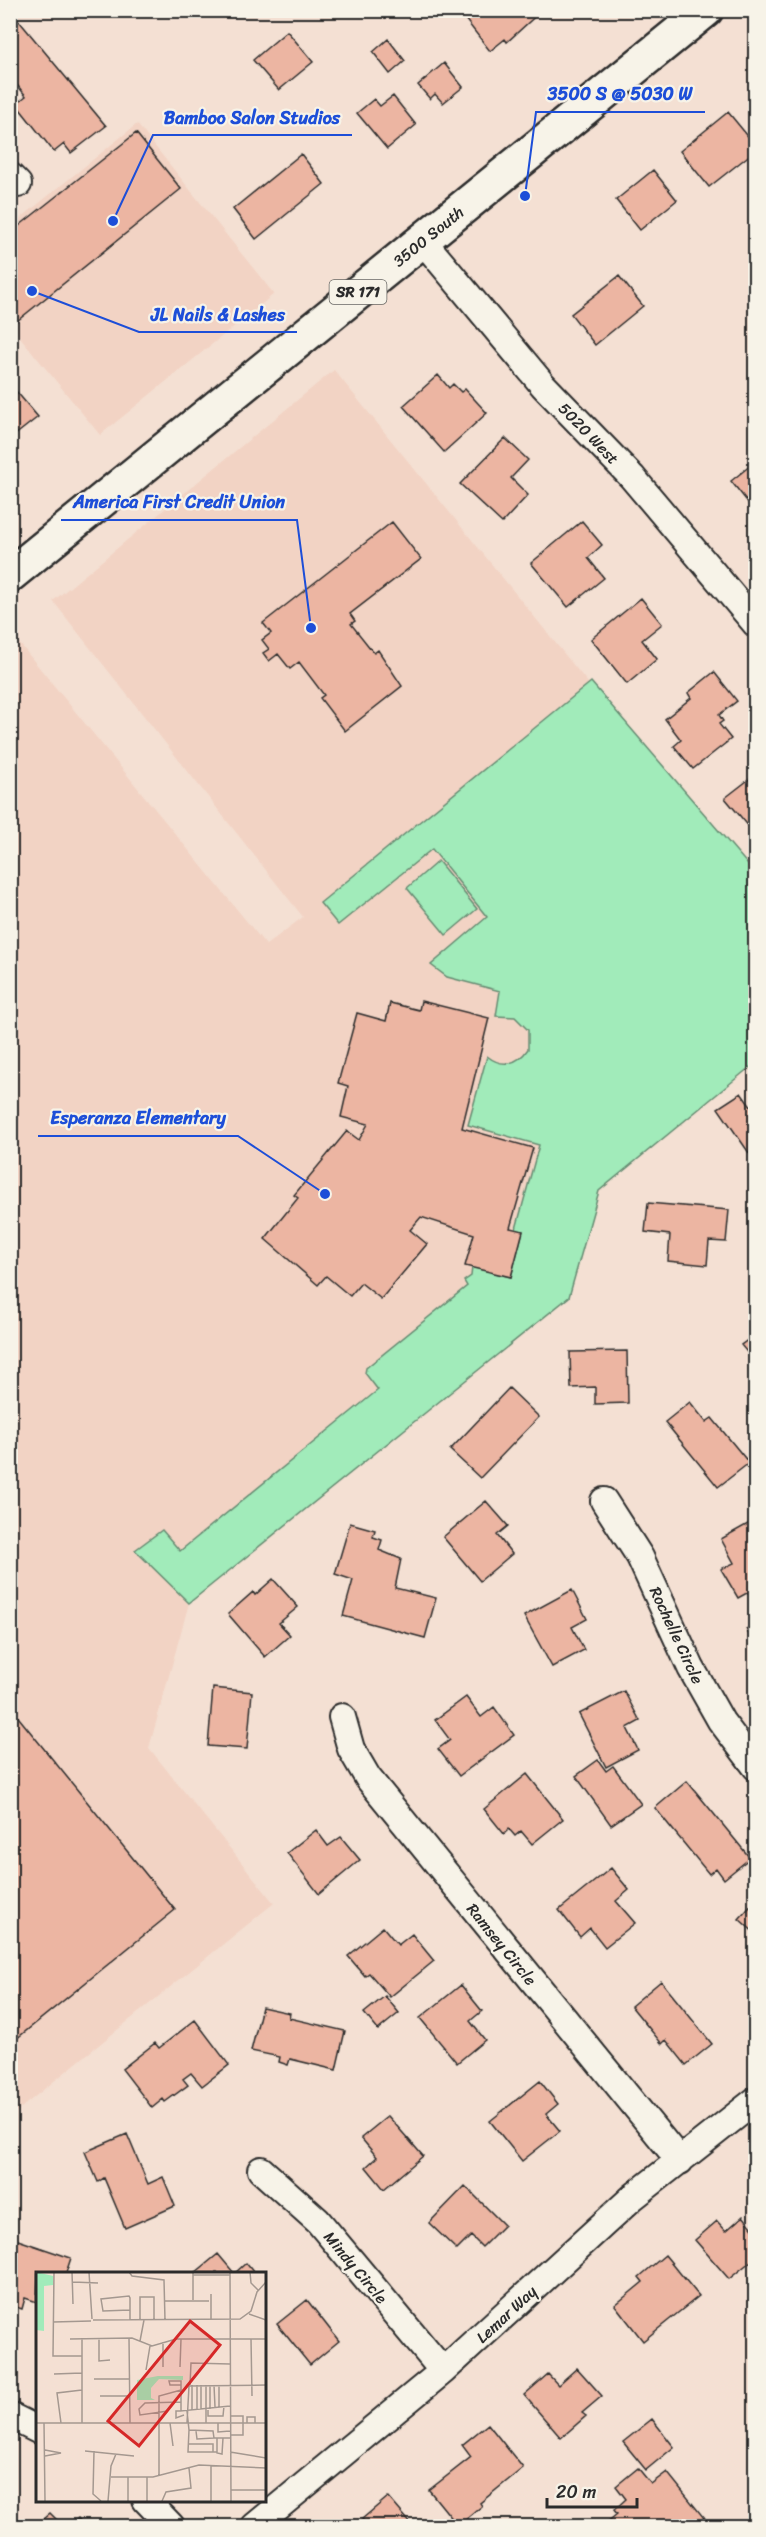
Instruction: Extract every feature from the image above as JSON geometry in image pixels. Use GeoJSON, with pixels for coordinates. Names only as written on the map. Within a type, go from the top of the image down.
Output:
{"type":"FeatureCollection","features":[{"type":"Feature","properties":{"kind":"main road","name":"3500 South"},"geometry":{"type":"LineString","coordinates":[[10,575],[706,10]]}},
{"type":"Feature","properties":{"kind":"street","name":"5020 West"},"geometry":{"type":"LineString","coordinates":[[423,241],[538,379],[632,477],[756,624]]}},
{"type":"Feature","properties":{"kind":"street","name":"Rochelle Circle"},"geometry":{"type":"LineString","coordinates":[[604,1501],[640,1557],[691,1668],[721,1721],[756,1767]]}},
{"type":"Feature","properties":{"kind":"street","name":"Ramsey Circle"},"geometry":{"type":"LineString","coordinates":[[342,1717],[351,1749],[368,1778],[680,2161]]}},
{"type":"Feature","properties":{"kind":"street","name":"Lemar Way"},"geometry":{"type":"LineString","coordinates":[[255,2526],[443,2371],[509,2312],[583,2240],[756,2100]]}},
{"type":"Feature","properties":{"kind":"street","name":"Mindy Circle"},"geometry":{"type":"LineString","coordinates":[[261,2170],[318,2221],[443,2371]]}},
{"type":"Feature","properties":{"kind":"street"},"geometry":{"type":"LineString","coordinates":[[10,2416],[36,2429]]}},
{"type":"Feature","properties":{"kind":"street"},"geometry":{"type":"LineString","coordinates":[[148,2501],[171,2526]]}},
{"type":"Feature","properties":{"kind":"shaded area"},"geometry":{"type":"Polygon","coordinates":[[[137,124],[274,294],[100,435],[11,326],[11,226],[137,124]]]}},
{"type":"Feature","properties":{"kind":"shaded area"},"geometry":{"type":"Polygon","coordinates":[[[334,370],[588,683],[591,682],[755,873],[755,1063],[599,1191],[569,1297],[189,1603],[149,1748],[274,1903],[11,2116],[11,633],[266,945],[303,917],[53,601],[334,370]]]}},
{"type":"Feature","properties":{"kind":"green space"},"geometry":{"type":"Polygon","coordinates":[[[591,682],[755,873],[755,1063],[599,1191],[569,1297],[189,1603],[135,1550],[162,1530],[180,1551],[378,1390],[365,1373],[366,1368],[467,1286],[464,1281],[471,1276],[472,1267],[511,1277],[523,1231],[516,1229],[539,1145],[468,1125],[487,1056],[504,1063],[519,1059],[528,1049],[528,1030],[515,1017],[496,1016],[500,991],[447,977],[431,965],[487,917],[432,849],[338,925],[320,903],[591,682]]]}},
{"type":"Feature","properties":{"kind":"green space"},"geometry":{"type":"Polygon","coordinates":[[[438,861],[477,909],[446,935],[407,888],[438,861]]]}},
{"type":"Feature","properties":{"kind":"building"},"geometry":{"type":"Polygon","coordinates":[[[10,10],[106,126],[71,153],[64,144],[54,152],[16,104],[26,96],[13,80],[10,82],[10,10]]]}},
{"type":"Feature","properties":{"kind":"building"},"geometry":{"type":"Polygon","coordinates":[[[458,10],[486,10],[490,15],[495,10],[541,11],[507,42],[505,39],[490,51],[458,10]]]}},
{"type":"Feature","properties":{"kind":"building"},"geometry":{"type":"Polygon","coordinates":[[[287,31],[313,62],[279,90],[253,60],[287,31]]]}},
{"type":"Feature","properties":{"kind":"building"},"geometry":{"type":"Polygon","coordinates":[[[388,39],[405,61],[390,74],[373,52],[388,39]]]}},
{"type":"Feature","properties":{"kind":"building"},"geometry":{"type":"Polygon","coordinates":[[[444,63],[463,87],[443,103],[435,94],[430,99],[418,85],[444,63]]]}},
{"type":"Feature","properties":{"kind":"building"},"geometry":{"type":"Polygon","coordinates":[[[393,96],[416,125],[387,149],[357,113],[374,99],[380,106],[393,96]]]}},
{"type":"Feature","properties":{"kind":"building"},"geometry":{"type":"Polygon","coordinates":[[[728,112],[756,146],[756,150],[709,187],[680,151],[728,112]]]}},
{"type":"Feature","properties":{"kind":"building"},"geometry":{"type":"Polygon","coordinates":[[[136,133],[181,189],[17,321],[10,312],[10,233],[136,133]]]}},
{"type":"Feature","properties":{"kind":"building"},"geometry":{"type":"Polygon","coordinates":[[[301,154],[324,184],[256,239],[233,209],[301,154]]]}},
{"type":"Feature","properties":{"kind":"building"},"geometry":{"type":"Polygon","coordinates":[[[653,170],[677,200],[640,230],[616,200],[653,170]]]}},
{"type":"Feature","properties":{"kind":"building"},"geometry":{"type":"Polygon","coordinates":[[[619,276],[643,306],[595,345],[571,314],[619,276]]]}},
{"type":"Feature","properties":{"kind":"building"},"geometry":{"type":"Polygon","coordinates":[[[438,375],[449,388],[453,384],[461,392],[465,389],[487,413],[444,452],[403,406],[438,375]]]}},
{"type":"Feature","properties":{"kind":"building"},"geometry":{"type":"Polygon","coordinates":[[[10,384],[38,417],[10,439],[10,384]]]}},
{"type":"Feature","properties":{"kind":"building"},"geometry":{"type":"Polygon","coordinates":[[[505,438],[528,460],[511,478],[528,495],[502,523],[460,484],[505,438]]]}},
{"type":"Feature","properties":{"kind":"building"},"geometry":{"type":"Polygon","coordinates":[[[751,465],[754,469],[756,467],[754,510],[731,481],[751,465]]]}},
{"type":"Feature","properties":{"kind":"building"},"geometry":{"type":"Polygon","coordinates":[[[582,521],[602,545],[588,558],[604,578],[568,607],[531,563],[582,521]]]}},
{"type":"Feature","properties":{"kind":"building"},"geometry":{"type":"Polygon","coordinates":[[[392,522],[421,559],[350,614],[355,621],[351,624],[374,653],[378,650],[402,686],[345,731],[320,698],[324,695],[299,662],[290,669],[278,654],[269,661],[263,653],[269,649],[262,640],[271,633],[263,623],[392,522]]]}},
{"type":"Feature","properties":{"kind":"building"},"geometry":{"type":"Polygon","coordinates":[[[641,598],[662,624],[642,640],[657,659],[627,684],[591,639],[641,598]]]}},
{"type":"Feature","properties":{"kind":"building"},"geometry":{"type":"Polygon","coordinates":[[[714,672],[737,701],[719,715],[723,721],[719,724],[731,739],[693,769],[674,746],[681,740],[665,719],[691,698],[688,693],[714,672]]]}},
{"type":"Feature","properties":{"kind":"building"},"geometry":{"type":"Polygon","coordinates":[[[756,774],[756,835],[725,798],[756,774]]]}},
{"type":"Feature","properties":{"kind":"building"},"geometry":{"type":"Polygon","coordinates":[[[421,1001],[489,1018],[462,1128],[533,1148],[510,1228],[523,1231],[511,1277],[465,1266],[474,1234],[421,1217],[410,1230],[427,1244],[381,1299],[361,1283],[350,1296],[326,1276],[318,1285],[265,1239],[298,1198],[294,1195],[347,1131],[359,1140],[368,1124],[341,1117],[348,1086],[338,1083],[357,1013],[386,1021],[390,1003],[419,1010],[421,1001]]]}},
{"type":"Feature","properties":{"kind":"building"},"geometry":{"type":"Polygon","coordinates":[[[741,1093],[751,1107],[756,1104],[756,1163],[718,1108],[741,1093]]]}},
{"type":"Feature","properties":{"kind":"building"},"geometry":{"type":"Polygon","coordinates":[[[648,1203],[729,1210],[726,1242],[709,1241],[707,1265],[668,1261],[670,1235],[645,1232],[648,1203]]]}},
{"type":"Feature","properties":{"kind":"building"},"geometry":{"type":"Polygon","coordinates":[[[756,1334],[756,1363],[741,1345],[756,1334]]]}},
{"type":"Feature","properties":{"kind":"building"},"geometry":{"type":"Polygon","coordinates":[[[627,1351],[628,1403],[595,1404],[595,1387],[571,1388],[570,1352],[627,1351]]]}},
{"type":"Feature","properties":{"kind":"building"},"geometry":{"type":"Polygon","coordinates":[[[509,1388],[539,1417],[480,1478],[450,1450],[509,1388]]]}},
{"type":"Feature","properties":{"kind":"building"},"geometry":{"type":"Polygon","coordinates":[[[690,1402],[706,1422],[712,1418],[749,1463],[718,1487],[665,1422],[690,1402]]]}},
{"type":"Feature","properties":{"kind":"building"},"geometry":{"type":"Polygon","coordinates":[[[486,1501],[508,1526],[497,1535],[512,1554],[480,1581],[443,1537],[486,1501]]]}},
{"type":"Feature","properties":{"kind":"building"},"geometry":{"type":"Polygon","coordinates":[[[755,1520],[756,1588],[738,1598],[721,1569],[734,1563],[721,1539],[755,1520]]]}},
{"type":"Feature","properties":{"kind":"building"},"geometry":{"type":"Polygon","coordinates":[[[350,1523],[375,1530],[373,1537],[382,1540],[379,1550],[401,1559],[395,1588],[436,1598],[425,1638],[343,1616],[353,1580],[335,1574],[350,1523]]]}},
{"type":"Feature","properties":{"kind":"building"},"geometry":{"type":"Polygon","coordinates":[[[273,1579],[298,1607],[279,1623],[290,1635],[265,1657],[228,1614],[253,1592],[255,1595],[273,1579]]]}},
{"type":"Feature","properties":{"kind":"building"},"geometry":{"type":"Polygon","coordinates":[[[572,1590],[587,1619],[572,1627],[584,1650],[552,1667],[524,1616],[572,1590]]]}},
{"type":"Feature","properties":{"kind":"building"},"geometry":{"type":"Polygon","coordinates":[[[756,1624],[756,1647],[746,1629],[756,1624]]]}},
{"type":"Feature","properties":{"kind":"building"},"geometry":{"type":"Polygon","coordinates":[[[213,1688],[252,1692],[247,1749],[208,1746],[213,1688]]]}},
{"type":"Feature","properties":{"kind":"building"},"geometry":{"type":"Polygon","coordinates":[[[624,1691],[640,1721],[627,1728],[638,1750],[606,1767],[579,1714],[624,1691]]]}},
{"type":"Feature","properties":{"kind":"building"},"geometry":{"type":"Polygon","coordinates":[[[466,1697],[481,1717],[494,1707],[514,1735],[459,1776],[438,1749],[450,1740],[435,1720],[466,1697]]]}},
{"type":"Feature","properties":{"kind":"building"},"geometry":{"type":"Polygon","coordinates":[[[10,1707],[175,1910],[10,2044],[10,1707]]]}},
{"type":"Feature","properties":{"kind":"building"},"geometry":{"type":"Polygon","coordinates":[[[598,1760],[606,1771],[613,1766],[641,1804],[611,1825],[576,1776],[598,1760]]]}},
{"type":"Feature","properties":{"kind":"building"},"geometry":{"type":"Polygon","coordinates":[[[527,1774],[563,1819],[532,1844],[521,1831],[515,1836],[509,1829],[504,1834],[484,1809],[527,1774]]]}},
{"type":"Feature","properties":{"kind":"building"},"geometry":{"type":"Polygon","coordinates":[[[687,1781],[750,1858],[724,1879],[716,1868],[709,1874],[655,1808],[687,1781]]]}},
{"type":"Feature","properties":{"kind":"building"},"geometry":{"type":"Polygon","coordinates":[[[316,1830],[328,1846],[341,1837],[360,1860],[319,1894],[287,1853],[316,1830]]]}},
{"type":"Feature","properties":{"kind":"building"},"geometry":{"type":"Polygon","coordinates":[[[611,1868],[629,1890],[616,1901],[635,1923],[605,1947],[590,1928],[580,1937],[559,1910],[611,1868]]]}},
{"type":"Feature","properties":{"kind":"building"},"geometry":{"type":"Polygon","coordinates":[[[756,1900],[756,1934],[739,1919],[756,1900]]]}},
{"type":"Feature","properties":{"kind":"building"},"geometry":{"type":"Polygon","coordinates":[[[383,1927],[398,1945],[412,1934],[434,1961],[390,1997],[369,1973],[365,1976],[348,1956],[383,1927]]]}},
{"type":"Feature","properties":{"kind":"building"},"geometry":{"type":"Polygon","coordinates":[[[661,1981],[712,2044],[686,2065],[666,2040],[662,2044],[631,2006],[661,1981]]]}},
{"type":"Feature","properties":{"kind":"building"},"geometry":{"type":"Polygon","coordinates":[[[461,1985],[482,2011],[470,2021],[485,2040],[457,2063],[420,2018],[461,1985]]]}},
{"type":"Feature","properties":{"kind":"building"},"geometry":{"type":"Polygon","coordinates":[[[385,1996],[399,2013],[378,2030],[364,2013],[385,1996]]]}},
{"type":"Feature","properties":{"kind":"building"},"geometry":{"type":"Polygon","coordinates":[[[262,2007],[290,2013],[289,2018],[345,2031],[336,2070],[290,2059],[288,2065],[279,2062],[280,2057],[251,2051],[262,2007]]]}},
{"type":"Feature","properties":{"kind":"building"},"geometry":{"type":"Polygon","coordinates":[[[195,2020],[229,2065],[202,2086],[191,2073],[183,2079],[188,2085],[165,2102],[163,2099],[152,2108],[122,2069],[155,2043],[159,2048],[195,2020]]]}},
{"type":"Feature","properties":{"kind":"building"},"geometry":{"type":"Polygon","coordinates":[[[540,2081],[558,2104],[546,2114],[560,2131],[522,2161],[490,2121],[540,2081]]]}},
{"type":"Feature","properties":{"kind":"building"},"geometry":{"type":"Polygon","coordinates":[[[388,2116],[423,2156],[384,2189],[366,2167],[377,2157],[361,2138],[388,2116]]]}},
{"type":"Feature","properties":{"kind":"building"},"geometry":{"type":"Polygon","coordinates":[[[127,2134],[148,2184],[163,2177],[175,2206],[125,2228],[104,2178],[98,2182],[85,2152],[127,2134]]]}},
{"type":"Feature","properties":{"kind":"building"},"geometry":{"type":"Polygon","coordinates":[[[465,2186],[504,2225],[482,2247],[471,2236],[457,2250],[429,2223],[465,2186]]]}},
{"type":"Feature","properties":{"kind":"building"},"geometry":{"type":"Polygon","coordinates":[[[743,2216],[756,2232],[756,2257],[729,2279],[695,2240],[717,2221],[726,2231],[743,2216]]]}},
{"type":"Feature","properties":{"kind":"building"},"geometry":{"type":"Polygon","coordinates":[[[12,2238],[71,2258],[66,2272],[36,2272],[36,2302],[25,2298],[22,2309],[10,2305],[12,2238]]]}},
{"type":"Feature","properties":{"kind":"building"},"geometry":{"type":"Polygon","coordinates":[[[218,2254],[233,2272],[196,2272],[218,2254]]]}},
{"type":"Feature","properties":{"kind":"building"},"geometry":{"type":"Polygon","coordinates":[[[665,2255],[699,2296],[643,2341],[615,2305],[643,2282],[639,2277],[665,2255]]]}},
{"type":"Feature","properties":{"kind":"building"},"geometry":{"type":"Polygon","coordinates":[[[246,2263],[253,2272],[236,2272],[246,2263]]]}},
{"type":"Feature","properties":{"kind":"building"},"geometry":{"type":"Polygon","coordinates":[[[307,2300],[339,2341],[310,2365],[277,2324],[307,2300]]]}},
{"type":"Feature","properties":{"kind":"building"},"geometry":{"type":"Polygon","coordinates":[[[577,2368],[602,2396],[582,2413],[586,2416],[561,2438],[524,2395],[548,2374],[558,2385],[577,2368]]]}},
{"type":"Feature","properties":{"kind":"building"},"geometry":{"type":"Polygon","coordinates":[[[652,2419],[674,2447],[646,2470],[623,2442],[652,2419]]]}},
{"type":"Feature","properties":{"kind":"building"},"geometry":{"type":"Polygon","coordinates":[[[488,2424],[523,2468],[480,2503],[482,2506],[458,2526],[429,2490],[471,2457],[462,2445],[488,2424]]]}},
{"type":"Feature","properties":{"kind":"building"},"geometry":{"type":"Polygon","coordinates":[[[638,2468],[651,2484],[667,2472],[704,2518],[693,2526],[607,2526],[605,2524],[617,2514],[614,2510],[626,2499],[616,2486],[638,2468]]]}},
{"type":"Feature","properties":{"kind":"building"},"geometry":{"type":"Polygon","coordinates":[[[388,2497],[413,2526],[368,2526],[362,2519],[388,2497]]]}},
{"type":"Feature","properties":{"kind":"building"},"geometry":{"type":"Polygon","coordinates":[[[50,2513],[63,2526],[35,2526],[50,2513]]]}},
{"type":"Feature","properties":{"kind":"building"},"geometry":{"type":"Polygon","coordinates":[[[78,2518],[85,2526],[69,2526],[78,2518]]]}},
{"type":"Feature","properties":{"kind":"place","name":"3500 S @ 5030 W"},"geometry":{"type":"Point","coordinates":[525,196]}},
{"type":"Feature","properties":{"kind":"place","name":"Bamboo Salon Studios"},"geometry":{"type":"Point","coordinates":[113,221]}},
{"type":"Feature","properties":{"kind":"place","name":"JL Nails & Lashes"},"geometry":{"type":"Point","coordinates":[32,291]}},
{"type":"Feature","properties":{"kind":"place","name":"America First Credit Union"},"geometry":{"type":"Point","coordinates":[311,628]}},
{"type":"Feature","properties":{"kind":"place","name":"Esperanza Elementary"},"geometry":{"type":"Point","coordinates":[325,1194]}}]}
